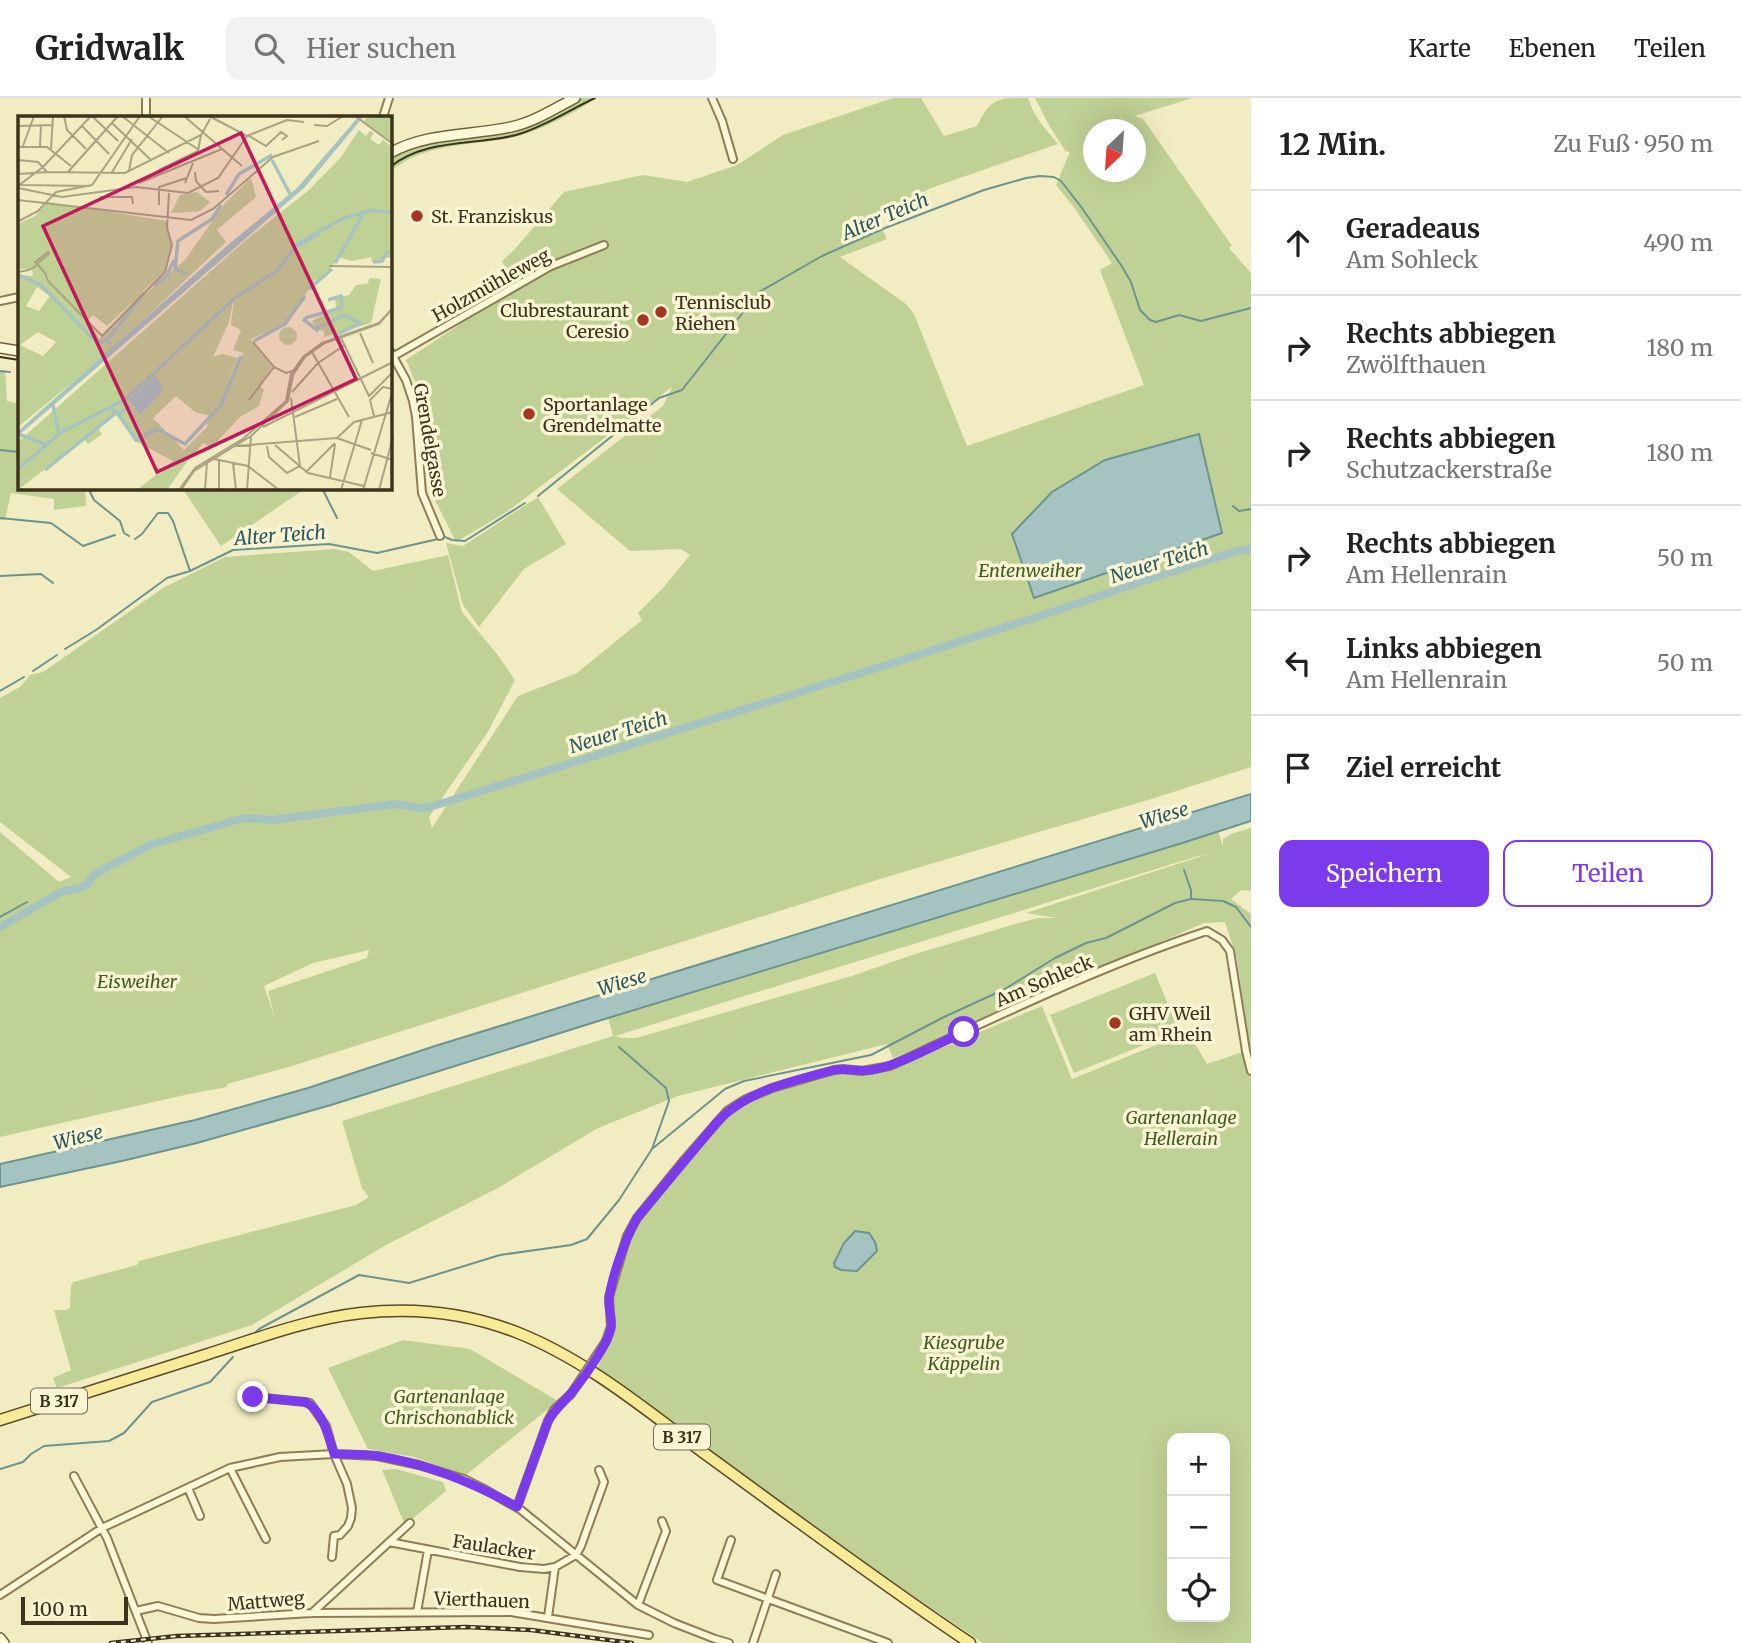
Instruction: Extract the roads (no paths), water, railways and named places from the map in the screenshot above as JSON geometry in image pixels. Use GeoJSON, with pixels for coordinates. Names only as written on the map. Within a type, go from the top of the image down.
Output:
{"type":"FeatureCollection","features":[{"type":"Feature","properties":{"kind":"main road"},"geometry":{"type":"LineString","coordinates":[[392,152],[428,138],[512,127],[540,117],[575,98]]}},
{"type":"Feature","properties":{"kind":"main road"},"geometry":{"type":"LineString","coordinates":[[0,348],[18,351]]}},
{"type":"Feature","properties":{"kind":"main road","name":"B 317"},"geometry":{"type":"LineString","coordinates":[[0,1420],[248,1341],[347,1315],[417,1311],[467,1318],[516,1332],[562,1354],[605,1381],[872,1576],[970,1643]]}},
{"type":"Feature","properties":{"kind":"main road"},"geometry":{"type":"LineString","coordinates":[[0,1638],[4,1643]]}},
{"type":"Feature","properties":{"kind":"street"},"geometry":{"type":"LineString","coordinates":[[146,98],[146,116]]}},
{"type":"Feature","properties":{"kind":"street"},"geometry":{"type":"LineString","coordinates":[[383,116],[389,98]]}},
{"type":"Feature","properties":{"kind":"street"},"geometry":{"type":"LineString","coordinates":[[712,98],[733,159]]}},
{"type":"Feature","properties":{"kind":"street","name":"Holzmühleweg"},"geometry":{"type":"LineString","coordinates":[[392,354],[551,266],[604,245]]}},
{"type":"Feature","properties":{"kind":"street"},"geometry":{"type":"LineString","coordinates":[[0,301],[18,298]]}},
{"type":"Feature","properties":{"kind":"street","name":"Grendelgasse"},"geometry":{"type":"LineString","coordinates":[[392,354],[406,380],[412,401],[416,418],[422,493],[440,536]]}},
{"type":"Feature","properties":{"kind":"street","name":"Am Sohleck"},"geometry":{"type":"LineString","coordinates":[[517,1507],[548,1421],[554,1410],[571,1394],[606,1341],[611,1326],[609,1301],[612,1287],[627,1236],[637,1218],[727,1111],[746,1099],[772,1087],[834,1070],[862,1071],[890,1066],[1056,990],[1207,931],[1222,940],[1230,951],[1245,1051],[1251,1071]]}},
{"type":"Feature","properties":{"kind":"street"},"geometry":{"type":"LineString","coordinates":[[253,1397],[305,1402],[310,1404],[326,1426],[347,1484],[352,1508],[348,1527],[340,1535],[334,1536],[332,1557]]}},
{"type":"Feature","properties":{"kind":"street"},"geometry":{"type":"LineString","coordinates":[[0,1595],[102,1528],[230,1468],[280,1457],[334,1454],[377,1456],[464,1479],[486,1490],[517,1507],[638,1605],[674,1623],[729,1643]]}},
{"type":"Feature","properties":{"kind":"street"},"geometry":{"type":"LineString","coordinates":[[230,1468],[266,1539]]}},
{"type":"Feature","properties":{"kind":"street"},"geometry":{"type":"LineString","coordinates":[[576,1555],[604,1482],[599,1471]]}},
{"type":"Feature","properties":{"kind":"street"},"geometry":{"type":"LineString","coordinates":[[75,1476],[102,1528],[148,1643]]}},
{"type":"Feature","properties":{"kind":"street"},"geometry":{"type":"LineString","coordinates":[[188,1488],[200,1516]]}},
{"type":"Feature","properties":{"kind":"street"},"geometry":{"type":"LineString","coordinates":[[638,1605],[666,1531],[662,1521]]}},
{"type":"Feature","properties":{"kind":"street","name":"Mattweg"},"geometry":{"type":"LineString","coordinates":[[136,1611],[158,1606],[199,1618],[214,1619],[312,1613],[410,1523]]}},
{"type":"Feature","properties":{"kind":"street"},"geometry":{"type":"LineString","coordinates":[[731,1540],[717,1580],[871,1639],[888,1643]]}},
{"type":"Feature","properties":{"kind":"street","name":"Faulacker"},"geometry":{"type":"LineString","coordinates":[[389,1542],[520,1567],[544,1569],[555,1567],[576,1555]]}},
{"type":"Feature","properties":{"kind":"street","name":"Faulacker"},"geometry":{"type":"LineString","coordinates":[[417,1612],[428,1550]]}},
{"type":"Feature","properties":{"kind":"street","name":"Faulacker"},"geometry":{"type":"LineString","coordinates":[[548,1617],[555,1567]]}},
{"type":"Feature","properties":{"kind":"street"},"geometry":{"type":"LineString","coordinates":[[752,1643],[776,1574]]}},
{"type":"Feature","properties":{"kind":"street","name":"Vierthauen"},"geometry":{"type":"LineString","coordinates":[[312,1613],[511,1612],[649,1635]]}},
{"type":"Feature","properties":{"kind":"water","name":"Entenweiher"},"geometry":{"type":"Polygon","coordinates":[[[1199,434],[1222,533],[1034,598],[1012,534],[1052,492],[1105,460],[1199,434]]]}},
{"type":"Feature","properties":{"kind":"water","name":"Wiese"},"geometry":{"type":"Polygon","coordinates":[[[1251,794],[1251,821],[1179,844],[331,1105],[197,1143],[0,1187],[0,1164],[195,1120],[308,1088],[435,1046],[1251,794]]]}},
{"type":"Feature","properties":{"kind":"water"},"geometry":{"type":"Polygon","coordinates":[[[855,1231],[869,1233],[877,1251],[857,1271],[841,1270],[835,1267],[834,1263],[844,1243],[855,1231]]]}},
{"type":"Feature","properties":{"kind":"waterway","name":"Alter Teich"},"geometry":{"type":"LineString","coordinates":[[538,496],[659,398],[682,390],[759,292],[822,256],[885,228],[984,190],[1026,178],[1054,177],[1061,181],[1121,265],[1131,282],[1140,310],[1150,320],[1156,322],[1179,315],[1201,321],[1251,308]]}},
{"type":"Feature","properties":{"kind":"waterway"},"geometry":{"type":"LineString","coordinates":[[0,371],[10,372]]}},
{"type":"Feature","properties":{"kind":"waterway"},"geometry":{"type":"LineString","coordinates":[[0,450],[18,452]]}},
{"type":"Feature","properties":{"kind":"waterway"},"geometry":{"type":"LineString","coordinates":[[89,490],[94,500],[120,521],[124,533],[129,536]]}},
{"type":"Feature","properties":{"kind":"waterway"},"geometry":{"type":"LineString","coordinates":[[323,490],[337,518]]}},
{"type":"Feature","properties":{"kind":"waterway","name":"Alter Teich"},"geometry":{"type":"LineString","coordinates":[[445,537],[465,541],[525,503]]}},
{"type":"Feature","properties":{"kind":"waterway"},"geometry":{"type":"LineString","coordinates":[[1233,506],[1239,511],[1251,509]]}},
{"type":"Feature","properties":{"kind":"waterway"},"geometry":{"type":"LineString","coordinates":[[135,539],[158,513],[168,513],[190,571]]}},
{"type":"Feature","properties":{"kind":"waterway"},"geometry":{"type":"LineString","coordinates":[[0,518],[51,523],[83,546],[115,535]]}},
{"type":"Feature","properties":{"kind":"waterway","name":"Alter Teich"},"geometry":{"type":"LineString","coordinates":[[65,649],[96,630],[167,578],[190,571],[233,550],[329,544],[377,553],[438,539]]}},
{"type":"Feature","properties":{"kind":"waterway","name":"Neuer Teich"},"geometry":{"type":"LineString","coordinates":[[0,927],[61,892],[80,888],[95,874],[150,845],[244,818],[272,820],[396,804],[430,807],[855,675],[1237,551],[1251,549]]}},
{"type":"Feature","properties":{"kind":"waterway"},"geometry":{"type":"LineString","coordinates":[[0,576],[41,574],[53,583]]}},
{"type":"Feature","properties":{"kind":"waterway","name":"Alter Teich"},"geometry":{"type":"LineString","coordinates":[[33,671],[57,655]]}},
{"type":"Feature","properties":{"kind":"waterway","name":"Alter Teich"},"geometry":{"type":"LineString","coordinates":[[0,691],[24,677]]}},
{"type":"Feature","properties":{"kind":"waterway"},"geometry":{"type":"LineString","coordinates":[[652,1149],[725,1089],[744,1081],[871,1055],[1005,989],[1055,958],[1086,943],[1106,938],[1175,903],[1191,899],[1191,890],[1184,870]]}},
{"type":"Feature","properties":{"kind":"waterway"},"geometry":{"type":"LineString","coordinates":[[1192,899],[1223,901],[1236,907],[1251,927]]}},
{"type":"Feature","properties":{"kind":"waterway"},"geometry":{"type":"LineString","coordinates":[[0,917],[27,902]]}},
{"type":"Feature","properties":{"kind":"waterway"},"geometry":{"type":"LineString","coordinates":[[255,1333],[359,1275],[409,1283],[500,1255],[571,1245],[587,1239],[619,1200],[652,1149],[669,1101],[666,1088],[619,1047]]}},
{"type":"Feature","properties":{"kind":"waterway"},"geometry":{"type":"LineString","coordinates":[[0,1469],[23,1462],[44,1446],[109,1441],[124,1433],[152,1402],[210,1382],[233,1357]]}},
{"type":"Feature","properties":{"kind":"tram line"},"geometry":{"type":"LineString","coordinates":[[392,166],[419,151],[526,132],[595,98]]}},
{"type":"Feature","properties":{"kind":"tram line"},"geometry":{"type":"LineString","coordinates":[[0,357],[18,360]]}},
{"type":"Feature","properties":{"kind":"railway"},"geometry":{"type":"LineString","coordinates":[[111,1643],[177,1636],[466,1627],[531,1630],[632,1643]]}},
{"type":"Feature","properties":{"kind":"place","name":"St. Franziskus"},"geometry":{"type":"Point","coordinates":[417,216]}},
{"type":"Feature","properties":{"kind":"place","name":"Tennisclub Riehen"},"geometry":{"type":"Point","coordinates":[661,312]}},
{"type":"Feature","properties":{"kind":"place","name":"Clubrestaurant Ceresio"},"geometry":{"type":"Point","coordinates":[643,320]}},
{"type":"Feature","properties":{"kind":"place","name":"Sportanlage Grendelmatte"},"geometry":{"type":"Point","coordinates":[529,414]}},
{"type":"Feature","properties":{"kind":"place","name":"GHV Weil am Rhein"},"geometry":{"type":"Point","coordinates":[1115,1023]}},
{"type":"Feature","properties":{"kind":"park label","name":"Eisweiher"},"geometry":{"type":"Point","coordinates":[137,981]}},
{"type":"Feature","properties":{"kind":"park label","name":"Gartenanlage Hellerain"},"geometry":{"type":"Point","coordinates":[1181,1127]}},
{"type":"Feature","properties":{"kind":"park label","name":"Kiesgrube Käppelin"},"geometry":{"type":"Point","coordinates":[964,1352]}},
{"type":"Feature","properties":{"kind":"park label","name":"Gartenanlage Chrischonablick"},"geometry":{"type":"Point","coordinates":[449,1406]}}]}
